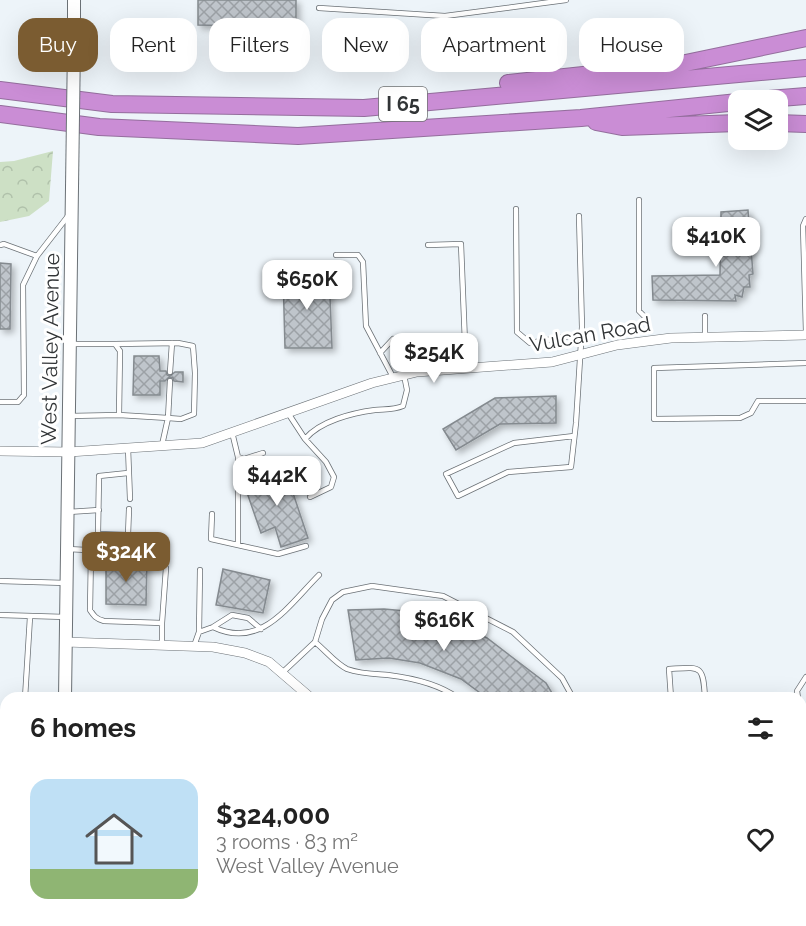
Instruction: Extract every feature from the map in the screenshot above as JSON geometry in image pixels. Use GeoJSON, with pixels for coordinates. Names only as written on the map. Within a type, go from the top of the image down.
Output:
{"type":"FeatureCollection","features":[{"type":"Feature","properties":{"kind":"highway"},"geometry":{"type":"LineString","coordinates":[[364,108],[422,93],[676,64],[806,38]]}},
{"type":"Feature","properties":{"kind":"highway","name":"I 65"},"geometry":{"type":"LineString","coordinates":[[0,90],[112,104],[364,108],[806,68]]}},
{"type":"Feature","properties":{"kind":"highway"},"geometry":{"type":"LineString","coordinates":[[788,97],[806,96]]}},
{"type":"Feature","properties":{"kind":"highway","name":"I 65"},"geometry":{"type":"LineString","coordinates":[[0,114],[99,127],[298,136],[581,118],[728,103]]}},
{"type":"Feature","properties":{"kind":"highway"},"geometry":{"type":"LineString","coordinates":[[581,118],[622,127],[728,123]]}},
{"type":"Feature","properties":{"kind":"highway"},"geometry":{"type":"LineString","coordinates":[[788,123],[806,124]]}},
{"type":"Feature","properties":{"kind":"street","name":"West Valley Avenue"},"geometry":{"type":"LineString","coordinates":[[64,692],[74,0]]}},
{"type":"Feature","properties":{"kind":"street","name":"Vulcan Road"},"geometry":{"type":"LineString","coordinates":[[0,451],[69,452],[202,442],[372,383],[417,372],[552,362],[617,345],[671,338],[806,334]]}},
{"type":"Feature","properties":{"kind":"street"},"geometry":{"type":"LineString","coordinates":[[65,642],[213,647],[245,653],[268,662],[304,692]]}},
{"type":"Feature","properties":{"kind":"lane"},"geometry":{"type":"LineString","coordinates":[[319,8],[445,16],[566,0]]}},
{"type":"Feature","properties":{"kind":"lane"},"geometry":{"type":"LineString","coordinates":[[639,200],[639,311],[645,317]]}},
{"type":"Feature","properties":{"kind":"lane"},"geometry":{"type":"LineString","coordinates":[[516,209],[517,332],[530,343],[581,334]]}},
{"type":"Feature","properties":{"kind":"lane"},"geometry":{"type":"LineString","coordinates":[[0,402],[18,402],[24,395],[23,285],[37,256],[72,212]]}},
{"type":"Feature","properties":{"kind":"lane"},"geometry":{"type":"LineString","coordinates":[[574,436],[514,443],[446,474],[458,496],[508,472],[571,467],[574,436],[581,334],[579,216]]}},
{"type":"Feature","properties":{"kind":"lane"},"geometry":{"type":"LineString","coordinates":[[806,219],[804,226],[806,334]]}},
{"type":"Feature","properties":{"kind":"lane"},"geometry":{"type":"LineString","coordinates":[[0,245],[4,244],[37,256]]}},
{"type":"Feature","properties":{"kind":"lane"},"geometry":{"type":"LineString","coordinates":[[428,245],[461,244],[466,368]]}},
{"type":"Feature","properties":{"kind":"lane"},"geometry":{"type":"LineString","coordinates":[[336,255],[358,255],[363,262],[366,326],[393,377]]}},
{"type":"Feature","properties":{"kind":"lane"},"geometry":{"type":"LineString","coordinates":[[705,315],[705,338]]}},
{"type":"Feature","properties":{"kind":"lane"},"geometry":{"type":"LineString","coordinates":[[380,353],[393,339]]}},
{"type":"Feature","properties":{"kind":"lane"},"geometry":{"type":"LineString","coordinates":[[69,416],[119,415],[181,418],[194,414],[195,373],[193,346],[172,343],[70,344]]}},
{"type":"Feature","properties":{"kind":"lane"},"geometry":{"type":"LineString","coordinates":[[170,372],[172,343]]}},
{"type":"Feature","properties":{"kind":"lane"},"geometry":{"type":"LineString","coordinates":[[115,344],[120,351],[119,415]]}},
{"type":"Feature","properties":{"kind":"lane"},"geometry":{"type":"LineString","coordinates":[[806,363],[654,368],[654,419],[740,418],[751,413],[758,401],[806,401]]}},
{"type":"Feature","properties":{"kind":"lane"},"geometry":{"type":"LineString","coordinates":[[304,439],[312,431],[324,425],[362,412],[394,410],[403,406],[407,390],[404,375]]}},
{"type":"Feature","properties":{"kind":"lane"},"geometry":{"type":"LineString","coordinates":[[162,445],[168,418],[170,381]]}},
{"type":"Feature","properties":{"kind":"lane"},"geometry":{"type":"LineString","coordinates":[[287,412],[304,439],[326,462],[334,477],[331,487],[310,497]]}},
{"type":"Feature","properties":{"kind":"lane"},"geometry":{"type":"LineString","coordinates":[[232,432],[238,457],[238,545]]}},
{"type":"Feature","properties":{"kind":"lane"},"geometry":{"type":"LineString","coordinates":[[128,448],[130,499]]}},
{"type":"Feature","properties":{"kind":"lane"},"geometry":{"type":"LineString","coordinates":[[238,457],[244,459],[263,453]]}},
{"type":"Feature","properties":{"kind":"lane"},"geometry":{"type":"LineString","coordinates":[[128,473],[99,476],[98,534],[128,535],[129,509]]}},
{"type":"Feature","properties":{"kind":"lane"},"geometry":{"type":"LineString","coordinates":[[67,513],[99,510]]}},
{"type":"Feature","properties":{"kind":"lane"},"geometry":{"type":"LineString","coordinates":[[212,514],[212,539],[278,554],[306,546]]}},
{"type":"Feature","properties":{"kind":"lane"},"geometry":{"type":"LineString","coordinates":[[67,549],[87,550],[91,554],[90,610],[97,619],[162,623]]}},
{"type":"Feature","properties":{"kind":"lane"},"geometry":{"type":"LineString","coordinates":[[162,645],[166,568]]}},
{"type":"Feature","properties":{"kind":"lane"},"geometry":{"type":"LineString","coordinates":[[194,646],[199,632],[200,570]]}},
{"type":"Feature","properties":{"kind":"lane"},"geometry":{"type":"LineString","coordinates":[[213,627],[223,632],[243,635],[261,629],[270,624],[319,575]]}},
{"type":"Feature","properties":{"kind":"lane"},"geometry":{"type":"LineString","coordinates":[[0,581],[66,583]]}},
{"type":"Feature","properties":{"kind":"lane"},"geometry":{"type":"LineString","coordinates":[[282,674],[315,642],[322,619],[332,600],[343,592],[372,586],[443,596],[513,632],[562,678],[570,692]]}},
{"type":"Feature","properties":{"kind":"lane"},"geometry":{"type":"LineString","coordinates":[[0,615],[66,617]]}},
{"type":"Feature","properties":{"kind":"lane"},"geometry":{"type":"LineString","coordinates":[[199,632],[213,627],[232,615],[248,618],[261,629]]}},
{"type":"Feature","properties":{"kind":"lane"},"geometry":{"type":"LineString","coordinates":[[26,692],[30,617]]}},
{"type":"Feature","properties":{"kind":"lane"},"geometry":{"type":"LineString","coordinates":[[315,642],[345,668],[363,674],[388,675],[418,681],[451,692]]}},
{"type":"Feature","properties":{"kind":"lane"},"geometry":{"type":"LineString","coordinates":[[671,692],[669,669],[693,668],[700,670],[704,675],[705,692]]}},
{"type":"Feature","properties":{"kind":"lane"},"geometry":{"type":"LineString","coordinates":[[797,692],[806,677]]}},
{"type":"Feature","properties":{"kind":"green space"},"geometry":{"type":"Polygon","coordinates":[[[53,151],[49,201],[29,216],[0,222],[0,162],[14,161],[53,151]]]}},
{"type":"Feature","properties":{"kind":"building"},"geometry":{"type":"Polygon","coordinates":[[[198,0],[296,0],[296,18],[209,18],[209,25],[198,25],[198,0]]]}},
{"type":"Feature","properties":{"kind":"building"},"geometry":{"type":"Polygon","coordinates":[[[748,210],[753,274],[749,275],[750,287],[744,287],[742,297],[735,295],[736,301],[653,300],[652,276],[720,275],[721,212],[748,210]]]}},
{"type":"Feature","properties":{"kind":"building"},"geometry":{"type":"Polygon","coordinates":[[[0,263],[11,264],[10,329],[0,329],[0,263]]]}},
{"type":"Feature","properties":{"kind":"building"},"geometry":{"type":"Polygon","coordinates":[[[329,272],[332,348],[285,348],[283,274],[329,272]]]}},
{"type":"Feature","properties":{"kind":"building"},"geometry":{"type":"Polygon","coordinates":[[[134,356],[159,356],[160,371],[166,371],[170,376],[175,372],[183,372],[183,382],[174,381],[169,377],[165,381],[160,381],[160,395],[133,395],[134,356]]]}},
{"type":"Feature","properties":{"kind":"building"},"geometry":{"type":"Polygon","coordinates":[[[556,396],[556,423],[500,424],[456,450],[443,429],[495,398],[556,396]]]}},
{"type":"Feature","properties":{"kind":"building"},"geometry":{"type":"Polygon","coordinates":[[[285,469],[308,538],[281,547],[275,527],[261,533],[244,484],[285,469]]]}},
{"type":"Feature","properties":{"kind":"building"},"geometry":{"type":"Polygon","coordinates":[[[106,562],[147,562],[146,605],[106,604],[106,562]]]}},
{"type":"Feature","properties":{"kind":"building"},"geometry":{"type":"Polygon","coordinates":[[[223,569],[270,580],[263,613],[216,605],[223,569]]]}},
{"type":"Feature","properties":{"kind":"building"},"geometry":{"type":"Polygon","coordinates":[[[384,609],[417,612],[454,622],[487,638],[546,683],[551,692],[479,692],[461,679],[420,663],[389,658],[356,660],[348,610],[384,609]]]}}]}
